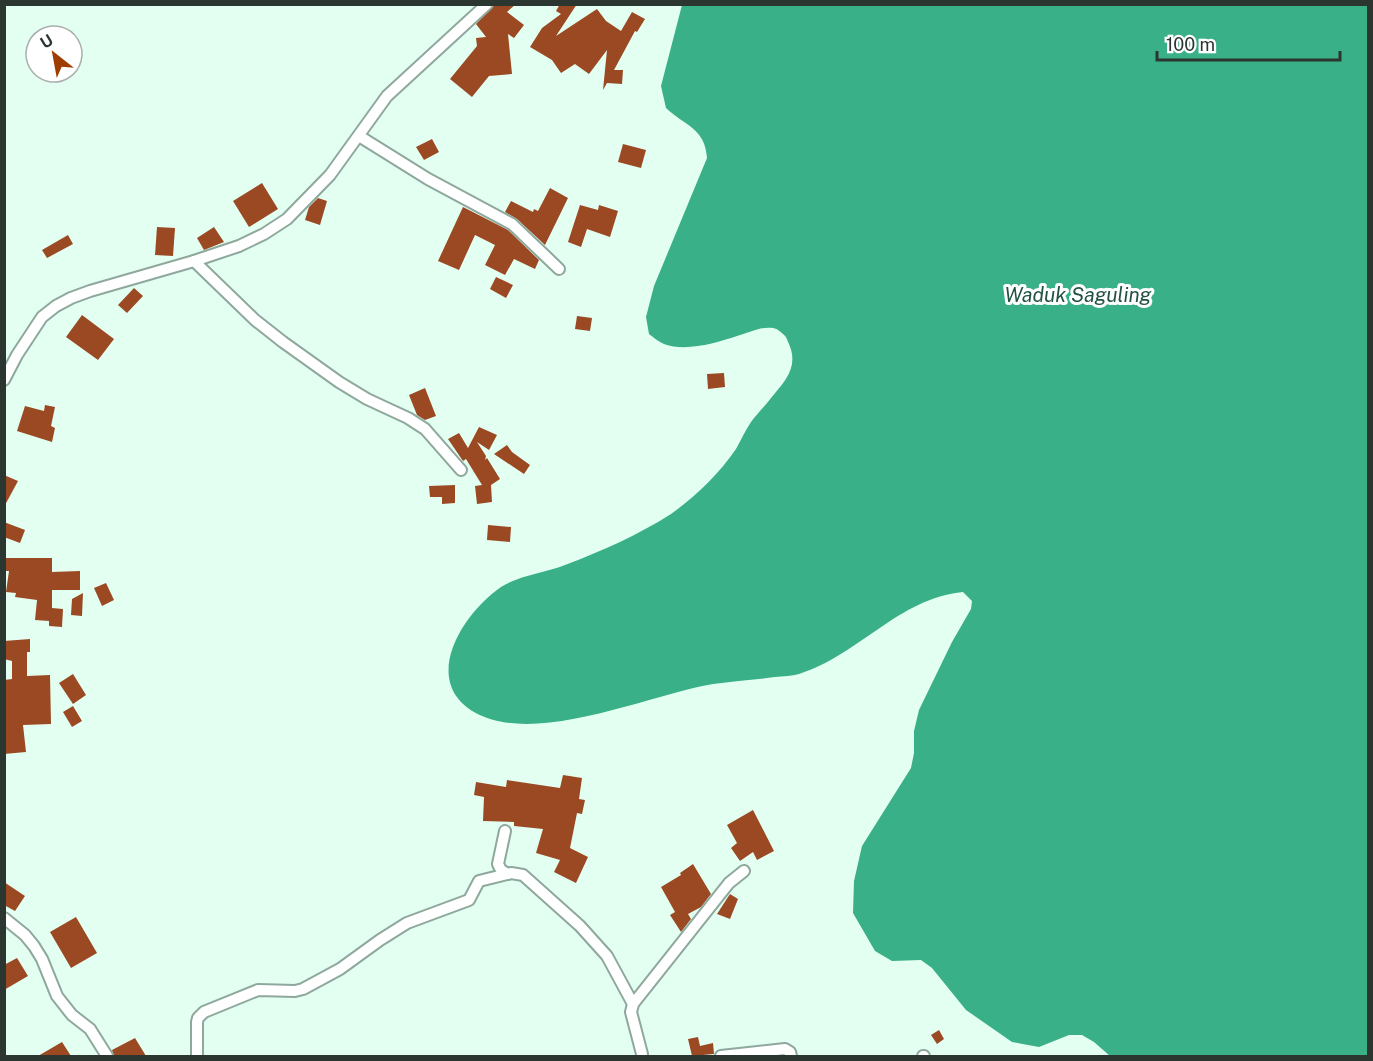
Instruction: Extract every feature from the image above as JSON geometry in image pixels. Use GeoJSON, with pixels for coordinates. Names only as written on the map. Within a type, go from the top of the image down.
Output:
{"type":"FeatureCollection","features":[{"type":"Feature","properties":{"kind":"street"},"geometry":{"type":"LineString","coordinates":[[4,380],[42,317],[56,306],[90,291],[194,261],[248,242],[287,219],[330,175],[387,96],[486,4]]}},
{"type":"Feature","properties":{"kind":"street"},"geometry":{"type":"LineString","coordinates":[[359,136],[428,179],[512,224],[559,269]]}},
{"type":"Feature","properties":{"kind":"street"},"geometry":{"type":"LineString","coordinates":[[194,261],[255,320],[283,342],[339,382],[425,429],[461,470]]}},
{"type":"Feature","properties":{"kind":"street"},"geometry":{"type":"LineString","coordinates":[[505,831],[499,867],[508,874]]}},
{"type":"Feature","properties":{"kind":"street"},"geometry":{"type":"LineString","coordinates":[[640,1056],[631,1012],[633,1004],[729,883],[744,871]]}},
{"type":"Feature","properties":{"kind":"street"},"geometry":{"type":"LineString","coordinates":[[197,1056],[197,1022],[204,1012],[258,990],[295,991],[312,985],[340,969],[407,923],[469,900],[478,881],[514,872],[523,875],[580,926],[608,956],[633,1004]]}},
{"type":"Feature","properties":{"kind":"street"},"geometry":{"type":"LineString","coordinates":[[4,918],[25,934],[34,946],[42,959],[57,996],[72,1015],[90,1029],[107,1056]]}},
{"type":"Feature","properties":{"kind":"street"},"geometry":{"type":"LineString","coordinates":[[721,1056],[785,1049],[790,1052],[791,1056]]}},
{"type":"Feature","properties":{"kind":"water","name":"Waduk Saguling"},"geometry":{"type":"Polygon","coordinates":[[[682,5],[1368,5],[1368,1056],[1110,1056],[1082,1035],[1069,1035],[1039,1047],[1012,1042],[966,1010],[932,968],[921,960],[892,961],[875,951],[853,913],[854,881],[862,846],[911,768],[914,731],[919,710],[971,609],[972,601],[963,592],[940,596],[919,605],[841,654],[796,675],[713,684],[592,715],[528,724],[499,721],[474,712],[458,699],[450,683],[449,665],[453,647],[473,613],[487,599],[508,583],[593,554],[671,514],[698,493],[722,467],[736,449],[751,422],[781,386],[791,367],[792,352],[787,339],[774,328],[759,329],[691,347],[664,344],[649,334],[646,317],[654,286],[707,158],[698,134],[666,108],[661,86],[682,5]]]}},
{"type":"Feature","properties":{"kind":"building"},"geometry":{"type":"Polygon","coordinates":[[[495,4],[516,4],[507,12],[524,25],[514,38],[508,34],[512,74],[489,76],[472,97],[450,79],[477,46],[476,38],[486,37],[476,24],[495,4]]]}},
{"type":"Feature","properties":{"kind":"building"},"geometry":{"type":"Polygon","coordinates":[[[560,4],[577,4],[556,36],[597,9],[606,21],[621,31],[632,12],[645,19],[637,32],[635,31],[614,70],[623,70],[622,84],[607,83],[603,90],[607,50],[589,74],[575,64],[561,73],[552,60],[530,47],[542,28],[561,14],[556,11],[560,4]]]}},
{"type":"Feature","properties":{"kind":"building"},"geometry":{"type":"Polygon","coordinates":[[[432,139],[439,152],[424,160],[416,147],[432,139]]]}},
{"type":"Feature","properties":{"kind":"building"},"geometry":{"type":"Polygon","coordinates":[[[623,144],[646,150],[641,168],[618,162],[623,144]]]}},
{"type":"Feature","properties":{"kind":"building"},"geometry":{"type":"Polygon","coordinates":[[[262,183],[278,209],[249,227],[233,201],[262,183]]]}},
{"type":"Feature","properties":{"kind":"building"},"geometry":{"type":"Polygon","coordinates":[[[550,188],[568,198],[545,245],[517,219],[505,212],[511,201],[533,212],[534,209],[538,211],[550,188]]]}},
{"type":"Feature","properties":{"kind":"building"},"geometry":{"type":"Polygon","coordinates":[[[318,198],[327,201],[320,225],[305,220],[309,207],[318,198]]]}},
{"type":"Feature","properties":{"kind":"building"},"geometry":{"type":"Polygon","coordinates":[[[580,205],[598,210],[599,205],[618,211],[610,237],[587,229],[581,247],[568,242],[580,205]]]}},
{"type":"Feature","properties":{"kind":"building"},"geometry":{"type":"Polygon","coordinates":[[[463,207],[508,230],[539,260],[535,269],[514,259],[505,275],[485,265],[495,245],[475,235],[459,270],[438,261],[463,207]]]}},
{"type":"Feature","properties":{"kind":"building"},"geometry":{"type":"Polygon","coordinates":[[[157,227],[175,228],[173,256],[155,255],[157,227]]]}},
{"type":"Feature","properties":{"kind":"building"},"geometry":{"type":"Polygon","coordinates":[[[214,227],[224,242],[204,250],[197,238],[214,227]]]}},
{"type":"Feature","properties":{"kind":"building"},"geometry":{"type":"Polygon","coordinates":[[[68,235],[73,244],[47,258],[42,250],[68,235]]]}},
{"type":"Feature","properties":{"kind":"building"},"geometry":{"type":"Polygon","coordinates":[[[496,277],[513,285],[506,298],[490,289],[496,277]]]}},
{"type":"Feature","properties":{"kind":"building"},"geometry":{"type":"Polygon","coordinates":[[[134,288],[143,296],[127,313],[118,305],[134,288]]]}},
{"type":"Feature","properties":{"kind":"building"},"geometry":{"type":"Polygon","coordinates":[[[82,315],[114,339],[98,360],[66,337],[82,315]]]}},
{"type":"Feature","properties":{"kind":"building"},"geometry":{"type":"Polygon","coordinates":[[[577,316],[592,318],[590,331],[575,329],[577,316]]]}},
{"type":"Feature","properties":{"kind":"building"},"geometry":{"type":"Polygon","coordinates":[[[724,373],[725,387],[708,389],[707,374],[724,373]]]}},
{"type":"Feature","properties":{"kind":"building"},"geometry":{"type":"Polygon","coordinates":[[[425,388],[436,416],[425,420],[417,415],[409,395],[425,388]]]}},
{"type":"Feature","properties":{"kind":"building"},"geometry":{"type":"Polygon","coordinates":[[[45,405],[55,407],[51,426],[55,428],[52,442],[17,431],[25,406],[44,411],[45,405]]]}},
{"type":"Feature","properties":{"kind":"building"},"geometry":{"type":"Polygon","coordinates":[[[479,427],[497,435],[489,450],[477,442],[486,456],[485,460],[487,458],[500,479],[491,485],[492,502],[477,504],[475,486],[482,485],[466,459],[463,461],[448,439],[459,433],[468,448],[479,427]]]}},
{"type":"Feature","properties":{"kind":"building"},"geometry":{"type":"Polygon","coordinates":[[[507,445],[512,452],[530,465],[524,474],[494,454],[507,445]]]}},
{"type":"Feature","properties":{"kind":"building"},"geometry":{"type":"Polygon","coordinates":[[[4,475],[18,481],[4,507],[4,475]]]}},
{"type":"Feature","properties":{"kind":"building"},"geometry":{"type":"Polygon","coordinates":[[[455,485],[455,503],[442,504],[442,497],[430,497],[429,486],[455,485]]]}},
{"type":"Feature","properties":{"kind":"building"},"geometry":{"type":"Polygon","coordinates":[[[4,522],[25,530],[20,543],[4,537],[4,522]]]}},
{"type":"Feature","properties":{"kind":"building"},"geometry":{"type":"Polygon","coordinates":[[[488,525],[511,527],[510,542],[487,540],[488,525]]]}},
{"type":"Feature","properties":{"kind":"building"},"geometry":{"type":"Polygon","coordinates":[[[5,558],[52,558],[52,572],[80,571],[80,590],[52,590],[52,608],[63,609],[62,627],[49,626],[49,621],[35,620],[37,600],[15,597],[16,593],[6,592],[9,571],[5,571],[5,558]]]}},
{"type":"Feature","properties":{"kind":"building"},"geometry":{"type":"Polygon","coordinates":[[[106,583],[114,600],[102,606],[94,588],[106,583]]]}},
{"type":"Feature","properties":{"kind":"building"},"geometry":{"type":"Polygon","coordinates":[[[83,593],[82,616],[71,615],[72,599],[83,593]]]}},
{"type":"Feature","properties":{"kind":"building"},"geometry":{"type":"Polygon","coordinates":[[[30,639],[30,652],[27,652],[27,676],[50,675],[51,724],[23,725],[26,752],[4,754],[4,680],[12,679],[12,661],[4,659],[4,641],[30,639]]]}},
{"type":"Feature","properties":{"kind":"building"},"geometry":{"type":"Polygon","coordinates":[[[73,674],[86,695],[73,704],[59,683],[73,674]]]}},
{"type":"Feature","properties":{"kind":"building"},"geometry":{"type":"Polygon","coordinates":[[[73,706],[82,721],[72,727],[63,712],[73,706]]]}},
{"type":"Feature","properties":{"kind":"building"},"geometry":{"type":"Polygon","coordinates":[[[563,775],[582,778],[579,799],[585,800],[582,814],[577,813],[570,848],[588,857],[576,883],[554,872],[560,860],[536,853],[543,829],[514,826],[514,822],[483,821],[484,797],[474,795],[476,782],[506,787],[507,780],[560,788],[563,775]]]}},
{"type":"Feature","properties":{"kind":"building"},"geometry":{"type":"Polygon","coordinates":[[[753,810],[774,851],[757,860],[753,852],[740,861],[731,848],[737,843],[727,825],[753,810]]]}},
{"type":"Feature","properties":{"kind":"building"},"geometry":{"type":"Polygon","coordinates":[[[693,864],[711,894],[701,907],[688,914],[691,919],[681,932],[670,915],[675,912],[661,887],[681,875],[680,873],[693,864]]]}},
{"type":"Feature","properties":{"kind":"building"},"geometry":{"type":"Polygon","coordinates":[[[4,882],[25,896],[15,911],[4,905],[4,882]]]}},
{"type":"Feature","properties":{"kind":"building"},"geometry":{"type":"Polygon","coordinates":[[[730,894],[738,899],[730,919],[717,914],[730,894]]]}},
{"type":"Feature","properties":{"kind":"building"},"geometry":{"type":"Polygon","coordinates":[[[76,917],[97,953],[71,968],[50,932],[76,917]]]}},
{"type":"Feature","properties":{"kind":"building"},"geometry":{"type":"Polygon","coordinates":[[[17,958],[28,976],[4,990],[4,965],[17,958]]]}},
{"type":"Feature","properties":{"kind":"building"},"geometry":{"type":"Polygon","coordinates":[[[939,1030],[944,1039],[937,1044],[931,1035],[939,1030]]]}},
{"type":"Feature","properties":{"kind":"building"},"geometry":{"type":"Polygon","coordinates":[[[698,1037],[700,1046],[713,1043],[714,1054],[692,1056],[688,1039],[698,1037]]]}},
{"type":"Feature","properties":{"kind":"building"},"geometry":{"type":"Polygon","coordinates":[[[135,1038],[146,1056],[114,1056],[112,1050],[135,1038]]]}},
{"type":"Feature","properties":{"kind":"building"},"geometry":{"type":"Polygon","coordinates":[[[62,1042],[71,1056],[38,1056],[62,1042]]]}}]}
